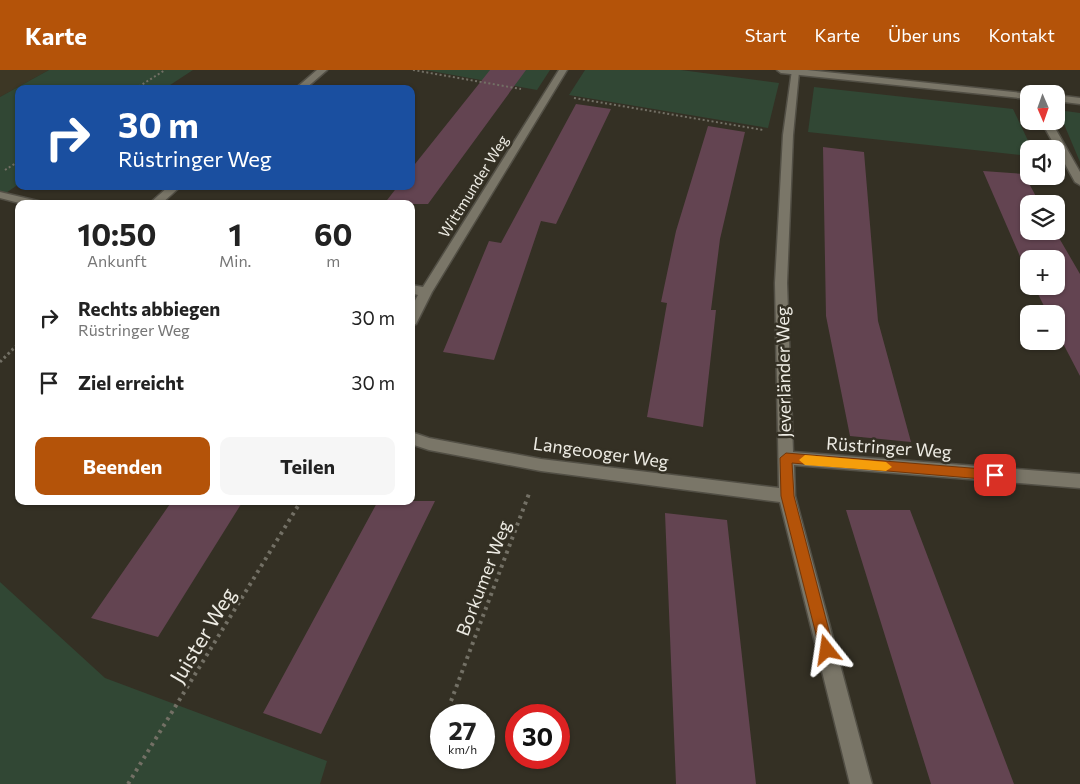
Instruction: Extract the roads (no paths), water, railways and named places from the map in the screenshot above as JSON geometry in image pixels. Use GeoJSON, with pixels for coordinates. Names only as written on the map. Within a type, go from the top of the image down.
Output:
{"type":"FeatureCollection","features":[{"type":"Feature","properties":{"kind":"street"},"geometry":{"type":"LineString","coordinates":[[304,85],[323,70]]}},
{"type":"Feature","properties":{"kind":"street","name":"Wittmunder Weg"},"geometry":{"type":"LineString","coordinates":[[415,313],[426,292],[550,94],[563,70]]}},
{"type":"Feature","properties":{"kind":"street"},"geometry":{"type":"LineString","coordinates":[[781,70],[1020,95]]}},
{"type":"Feature","properties":{"kind":"street","name":"Jeverländer Weg"},"geometry":{"type":"LineString","coordinates":[[795,72],[788,135],[781,283],[788,496],[861,784]]}},
{"type":"Feature","properties":{"kind":"street"},"geometry":{"type":"LineString","coordinates":[[1065,99],[1080,101]]}},
{"type":"Feature","properties":{"kind":"street"},"geometry":{"type":"LineString","coordinates":[[1051,130],[1080,182]]}},
{"type":"Feature","properties":{"kind":"street"},"geometry":{"type":"LineString","coordinates":[[159,200],[171,190]]}},
{"type":"Feature","properties":{"kind":"street"},"geometry":{"type":"LineString","coordinates":[[0,196],[19,200]]}},
{"type":"Feature","properties":{"kind":"street"},"geometry":{"type":"LineString","coordinates":[[415,290],[426,292]]}},
{"type":"Feature","properties":{"kind":"street","name":"Langeooger Weg"},"geometry":{"type":"LineString","coordinates":[[415,439],[429,444],[541,465],[788,496]]}},
{"type":"Feature","properties":{"kind":"street","name":"Rüstringer Weg"},"geometry":{"type":"LineString","coordinates":[[786,458],[1080,481]]}}]}
